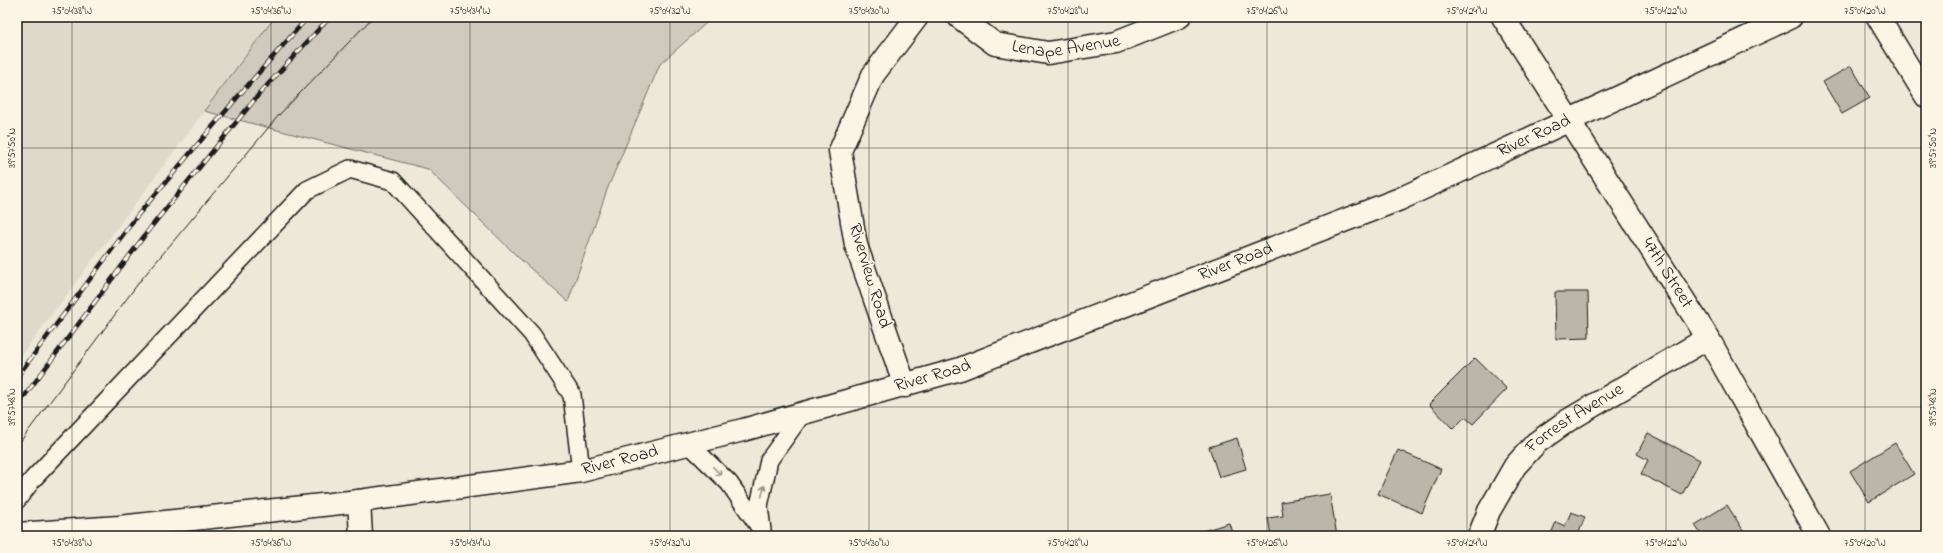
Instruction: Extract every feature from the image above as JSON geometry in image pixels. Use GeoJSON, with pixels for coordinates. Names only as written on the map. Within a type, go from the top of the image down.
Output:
{"type":"FeatureCollection","features":[{"type":"Feature","properties":{"kind":"main road","name":"Riverview Road"},"geometry":{"type":"LineString","coordinates":[[905,386],[856,244],[840,151],[874,75],[917,17]]}},
{"type":"Feature","properties":{"kind":"main road","name":"Lenape Avenue"},"geometry":{"type":"LineString","coordinates":[[959,17],[995,44],[1048,53],[1116,42],[1179,17]]}},
{"type":"Feature","properties":{"kind":"main road","name":"47th Street"},"geometry":{"type":"LineString","coordinates":[[1503,17],[1708,338],[1819,536]]}},
{"type":"Feature","properties":{"kind":"main road","name":"River Road"},"geometry":{"type":"LineString","coordinates":[[17,534],[119,527],[360,501],[581,471],[689,444],[905,386],[960,369],[1400,199],[1791,17]]}},
{"type":"Feature","properties":{"kind":"main road"},"geometry":{"type":"LineString","coordinates":[[1878,17],[1926,96]]}},
{"type":"Feature","properties":{"kind":"main road","name":"Forrest Avenue"},"geometry":{"type":"LineString","coordinates":[[1479,536],[1489,511],[1515,466],[1536,443],[1567,421],[1708,338]]}},
{"type":"Feature","properties":{"kind":"main road"},"geometry":{"type":"LineString","coordinates":[[360,501],[361,536]]}},
{"type":"Feature","properties":{"kind":"lane"},"geometry":{"type":"LineString","coordinates":[[17,500],[33,479],[307,190],[350,168],[393,181],[532,334],[572,395],[581,471]]}},
{"type":"Feature","properties":{"kind":"lane"},"geometry":{"type":"LineString","coordinates":[[764,533],[759,506],[770,460],[802,414]]}},
{"type":"Feature","properties":{"kind":"lane"},"geometry":{"type":"LineString","coordinates":[[689,444],[729,483],[764,533]]}},
{"type":"Feature","properties":{"kind":"shaded area"},"geometry":{"type":"Polygon","coordinates":[[[17,17],[275,17],[17,361],[17,17]]]}},
{"type":"Feature","properties":{"kind":"shaded area"},"geometry":{"type":"Polygon","coordinates":[[[275,17],[713,17],[660,64],[607,190],[568,302],[520,259],[428,169],[204,111],[275,17]]]}},
{"type":"Feature","properties":{"kind":"building"},"geometry":{"type":"Polygon","coordinates":[[[1851,66],[1870,98],[1842,114],[1823,82],[1851,66]]]}},
{"type":"Feature","properties":{"kind":"building"},"geometry":{"type":"Polygon","coordinates":[[[1555,292],[1588,292],[1589,338],[1556,339],[1555,292]]]}},
{"type":"Feature","properties":{"kind":"building"},"geometry":{"type":"Polygon","coordinates":[[[1475,358],[1507,389],[1473,424],[1465,417],[1453,429],[1429,404],[1475,358]]]}},
{"type":"Feature","properties":{"kind":"building"},"geometry":{"type":"Polygon","coordinates":[[[1648,433],[1700,460],[1682,495],[1641,474],[1648,460],[1637,454],[1648,433]]]}},
{"type":"Feature","properties":{"kind":"building"},"geometry":{"type":"Polygon","coordinates":[[[1237,438],[1246,469],[1219,477],[1209,447],[1237,438]]]}},
{"type":"Feature","properties":{"kind":"building"},"geometry":{"type":"Polygon","coordinates":[[[1895,443],[1914,474],[1869,502],[1850,471],[1895,443]]]}},
{"type":"Feature","properties":{"kind":"building"},"geometry":{"type":"Polygon","coordinates":[[[1398,450],[1441,469],[1422,513],[1378,494],[1398,450]]]}},
{"type":"Feature","properties":{"kind":"building"},"geometry":{"type":"Polygon","coordinates":[[[1330,494],[1337,536],[1271,536],[1268,518],[1283,516],[1281,502],[1330,494]]]}},
{"type":"Feature","properties":{"kind":"building"},"geometry":{"type":"Polygon","coordinates":[[[1727,505],[1747,536],[1702,536],[1695,525],[1727,505]]]}},
{"type":"Feature","properties":{"kind":"building"},"geometry":{"type":"Polygon","coordinates":[[[1571,512],[1585,517],[1578,535],[1580,536],[1550,536],[1556,522],[1565,526],[1571,512]]]}},
{"type":"Feature","properties":{"kind":"building"},"geometry":{"type":"Polygon","coordinates":[[[1229,523],[1233,536],[1187,536],[1229,523]]]}},
{"type":"Feature","properties":{"kind":"tram line"},"geometry":{"type":"LineString","coordinates":[[17,446],[140,281],[279,115],[373,17]]}},
{"type":"Feature","properties":{"kind":"railway"},"geometry":{"type":"LineString","coordinates":[[17,377],[137,216],[241,93],[308,17]]}},
{"type":"Feature","properties":{"kind":"railway"},"geometry":{"type":"LineString","coordinates":[[17,406],[151,227],[260,93],[330,17]]}}]}
